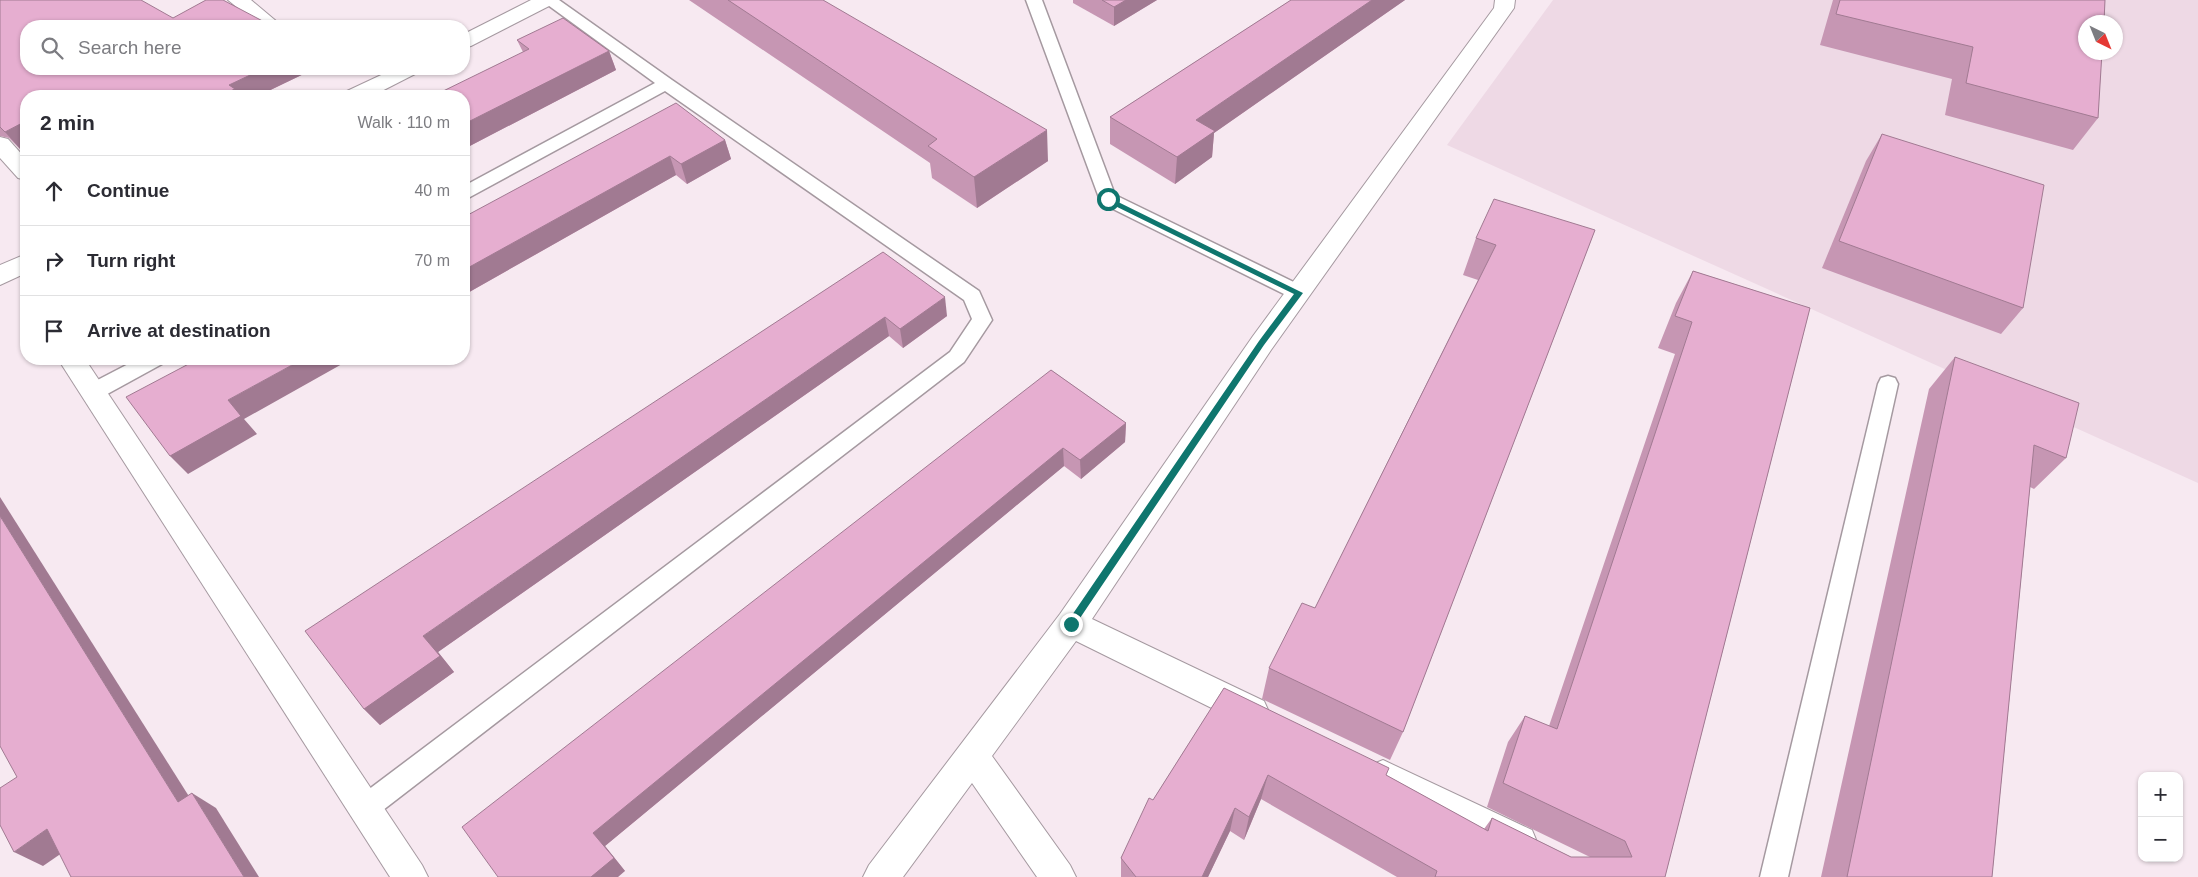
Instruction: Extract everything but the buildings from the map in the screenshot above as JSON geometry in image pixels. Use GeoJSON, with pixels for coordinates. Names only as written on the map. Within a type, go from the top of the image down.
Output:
{"type":"FeatureCollection","features":[{"type":"Feature","properties":{"kind":"street"},"geometry":{"type":"LineString","coordinates":[[238,0],[264,20]]}},
{"type":"Feature","properties":{"kind":"street"},"geometry":{"type":"LineString","coordinates":[[470,39],[548,0]]}},
{"type":"Feature","properties":{"kind":"street"},"geometry":{"type":"LineString","coordinates":[[881,877],[973,757],[1071,624],[1262,343],[1504,8],[1505,0]]}},
{"type":"Feature","properties":{"kind":"street"},"geometry":{"type":"LineString","coordinates":[[367,90],[398,75]]}},
{"type":"Feature","properties":{"kind":"street"},"geometry":{"type":"LineString","coordinates":[[0,144],[20,166]]}},
{"type":"Feature","properties":{"kind":"street"},"geometry":{"type":"LineString","coordinates":[[13,269],[20,280]]}},
{"type":"Feature","properties":{"kind":"street"},"geometry":{"type":"LineString","coordinates":[[75,365],[410,877]]}},
{"type":"Feature","properties":{"kind":"street"},"geometry":{"type":"LineString","coordinates":[[1071,624],[1277,724]]}},
{"type":"Feature","properties":{"kind":"street"},"geometry":{"type":"LineString","coordinates":[[973,757],[1058,877]]}},
{"type":"Feature","properties":{"kind":"street"},"geometry":{"type":"LineString","coordinates":[[1358,764],[1546,855]]}},
{"type":"Feature","properties":{"kind":"lane"},"geometry":{"type":"LineString","coordinates":[[365,808],[957,357],[982,320],[972,296],[548,0]]}},
{"type":"Feature","properties":{"kind":"lane"},"geometry":{"type":"LineString","coordinates":[[1034,0],[1108,199],[1299,293]]}},
{"type":"Feature","properties":{"kind":"lane"},"geometry":{"type":"LineString","coordinates":[[470,190],[666,84]]}},
{"type":"Feature","properties":{"kind":"lane"},"geometry":{"type":"LineString","coordinates":[[93,392],[144,365]]}},
{"type":"Feature","properties":{"kind":"lane"},"geometry":{"type":"LineString","coordinates":[[1774,877],[1888,384]]}},
{"type":"Feature","properties":{"kind":"shaded area"},"geometry":{"type":"Polygon","coordinates":[[[1553,0],[2198,0],[2198,483],[1447,145],[1553,0]]]}},
{"type":"Feature","properties":{"kind":"route"},"geometry":{"type":"LineString","coordinates":[[1071,624],[1262,343],[1299,293],[1108,199]]}}]}
